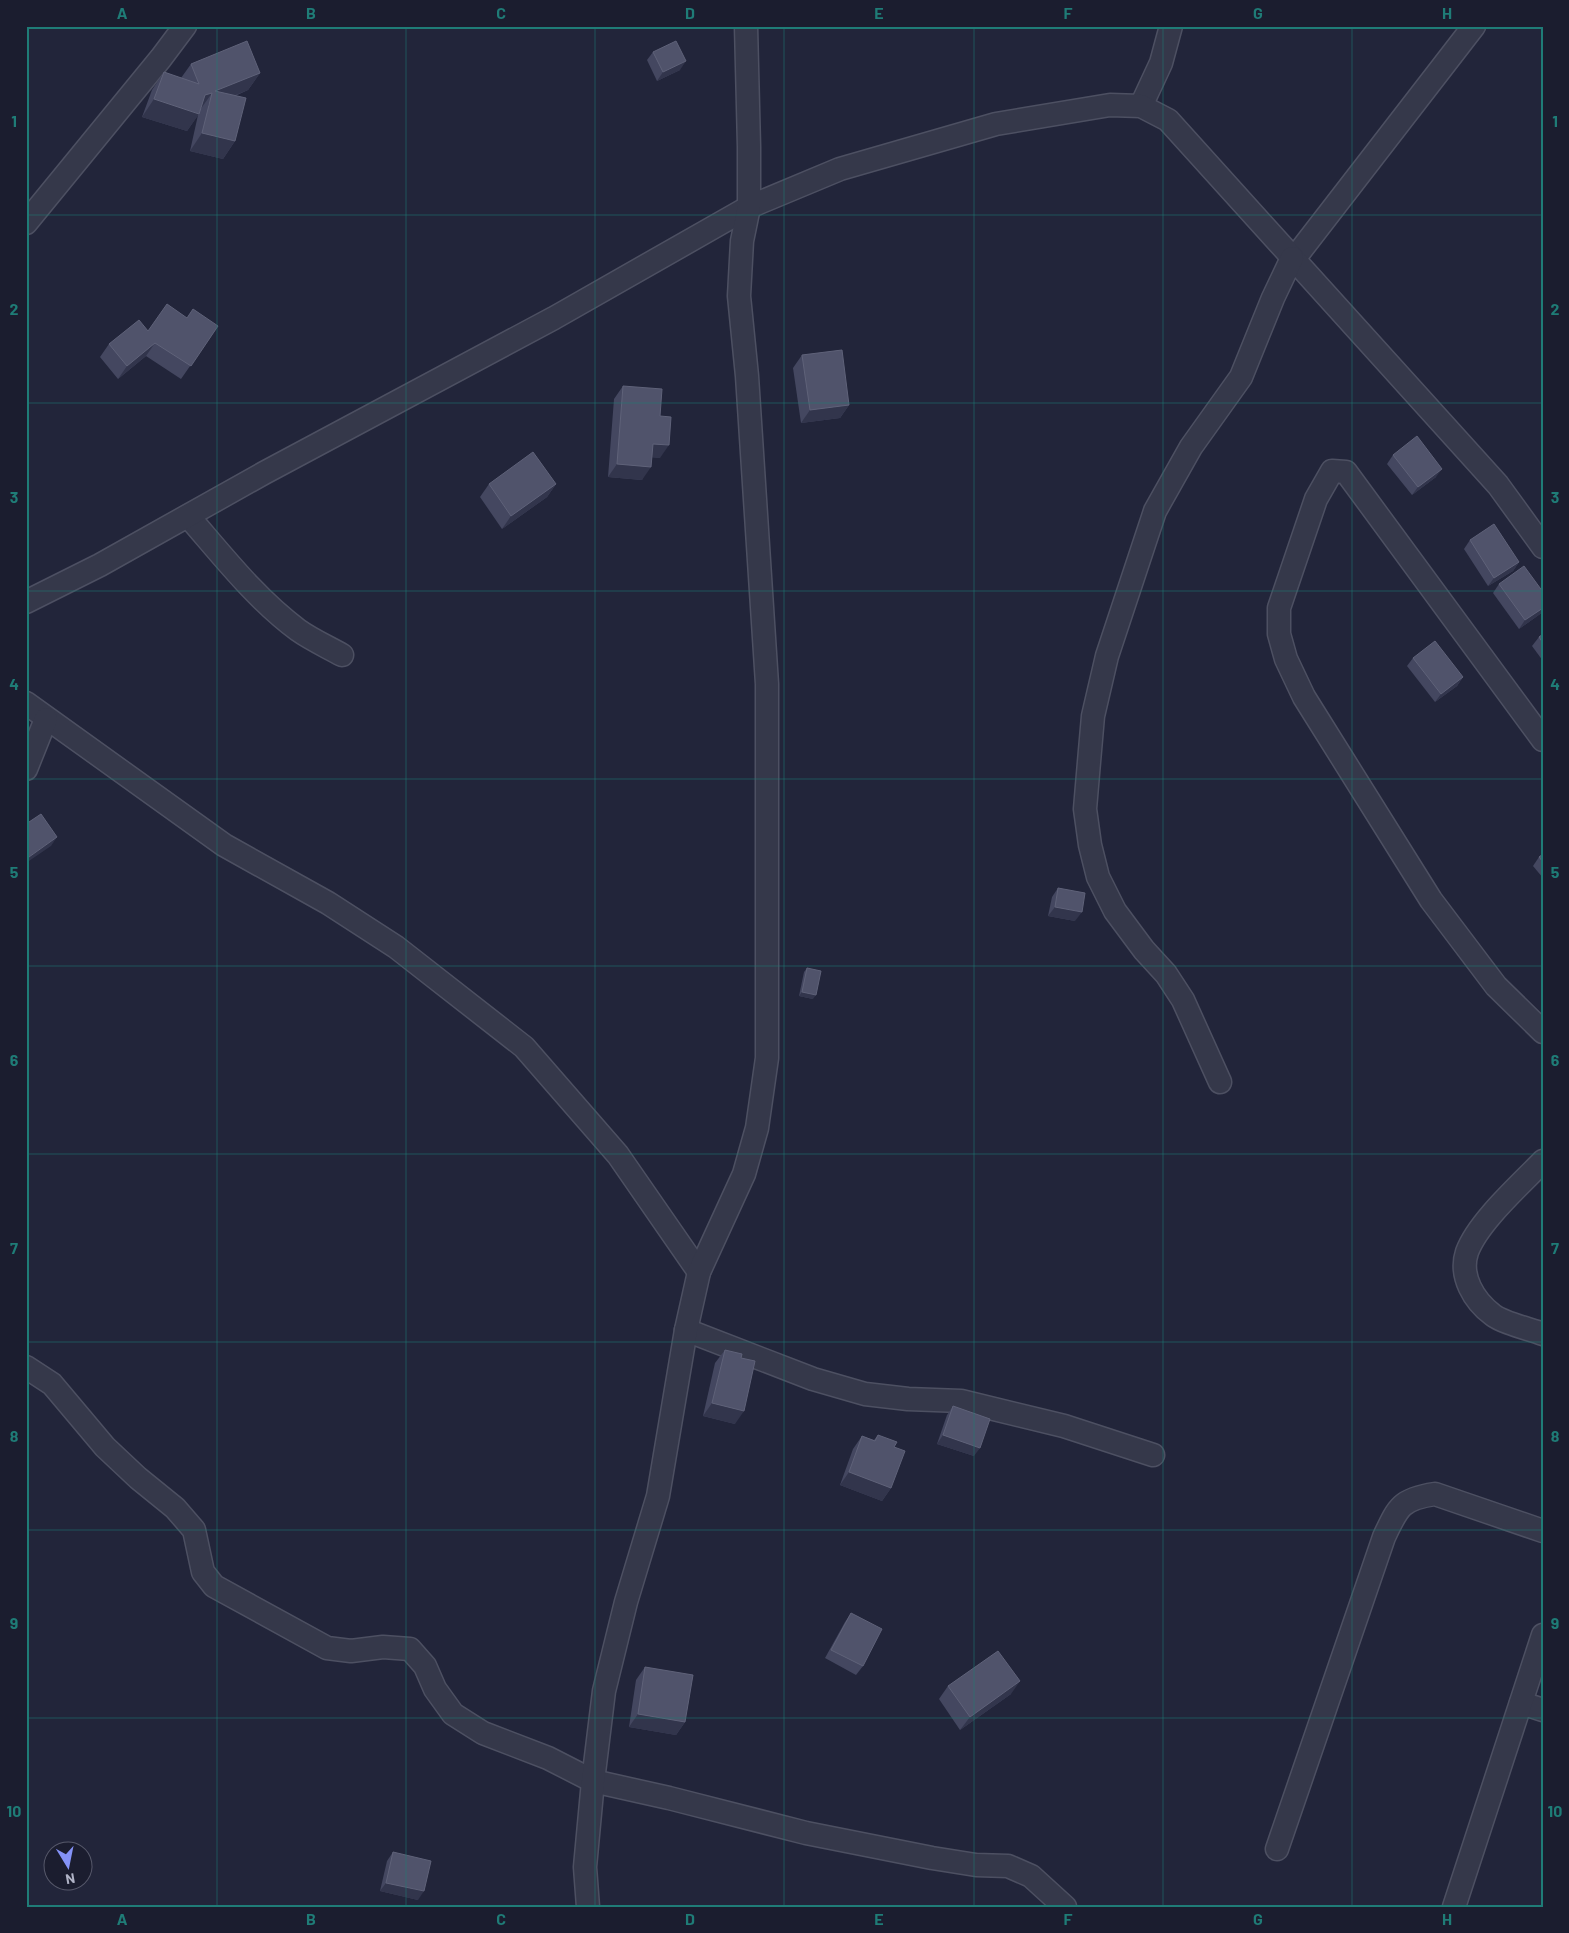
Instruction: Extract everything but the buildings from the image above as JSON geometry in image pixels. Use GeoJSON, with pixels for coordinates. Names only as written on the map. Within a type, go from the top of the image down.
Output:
{"type":"FeatureCollection","features":[{"type":"Feature","properties":{"kind":"street"},"geometry":{"type":"LineString","coordinates":[[28,214],[161,58],[185,26]]}},
{"type":"Feature","properties":{"kind":"street"},"geometry":{"type":"LineString","coordinates":[[588,1907],[585,1867],[604,1691],[626,1602],[658,1496],[686,1330],[699,1272],[744,1174],[757,1128],[767,1058],[768,684],[740,296],[742,241],[749,208],[746,26]]}},
{"type":"Feature","properties":{"kind":"street"},"geometry":{"type":"LineString","coordinates":[[1141,106],[1161,63],[1171,26]]}},
{"type":"Feature","properties":{"kind":"street"},"geometry":{"type":"LineString","coordinates":[[1220,1082],[1183,1000],[1166,974],[1144,950],[1115,912],[1098,877],[1090,845],[1085,809],[1094,716],[1107,656],[1155,511],[1191,447],[1241,378],[1273,298],[1293,258],[1474,26]]}},
{"type":"Feature","properties":{"kind":"street"},"geometry":{"type":"LineString","coordinates":[[26,602],[100,565],[264,473],[554,318],[749,208],[840,169],[996,124],[1110,105],[1141,106],[1168,120],[1498,485],[1543,547]]}},
{"type":"Feature","properties":{"kind":"street"},"geometry":{"type":"LineString","coordinates":[[1543,740],[1346,472],[1332,471],[1316,499],[1280,608],[1279,634],[1286,659],[1304,697],[1431,900],[1496,986],[1543,1032]]}},
{"type":"Feature","properties":{"kind":"street"},"geometry":{"type":"LineString","coordinates":[[188,516],[274,610],[299,631],[342,655]]}},
{"type":"Feature","properties":{"kind":"street"},"geometry":{"type":"LineString","coordinates":[[26,703],[224,845],[328,903],[396,947],[524,1048],[618,1155],[699,1272]]}},
{"type":"Feature","properties":{"kind":"street"},"geometry":{"type":"LineString","coordinates":[[26,769],[46,719]]}},
{"type":"Feature","properties":{"kind":"street"},"geometry":{"type":"LineString","coordinates":[[1543,1161],[1485,1222],[1467,1253],[1465,1279],[1477,1300],[1494,1316],[1543,1334]]}},
{"type":"Feature","properties":{"kind":"street"},"geometry":{"type":"LineString","coordinates":[[686,1330],[813,1379],[865,1394],[961,1402],[1064,1426],[1153,1455]]}},
{"type":"Feature","properties":{"kind":"street"},"geometry":{"type":"LineString","coordinates":[[26,1367],[52,1384],[105,1447],[181,1515],[194,1530],[203,1572],[214,1586],[327,1648],[351,1651],[383,1647],[410,1649],[424,1666],[435,1689],[453,1714],[483,1733],[548,1758],[593,1781],[669,1798],[806,1833],[976,1865],[1008,1866],[1031,1876],[1066,1907]]}},
{"type":"Feature","properties":{"kind":"street"},"geometry":{"type":"LineString","coordinates":[[1277,1849],[1384,1537],[1398,1509],[1418,1497],[1435,1494],[1543,1531]]}},
{"type":"Feature","properties":{"kind":"street"},"geometry":{"type":"LineString","coordinates":[[1454,1907],[1543,1635]]}},
{"type":"Feature","properties":{"kind":"street"},"geometry":{"type":"LineString","coordinates":[[1521,1703],[1543,1710]]}}]}
